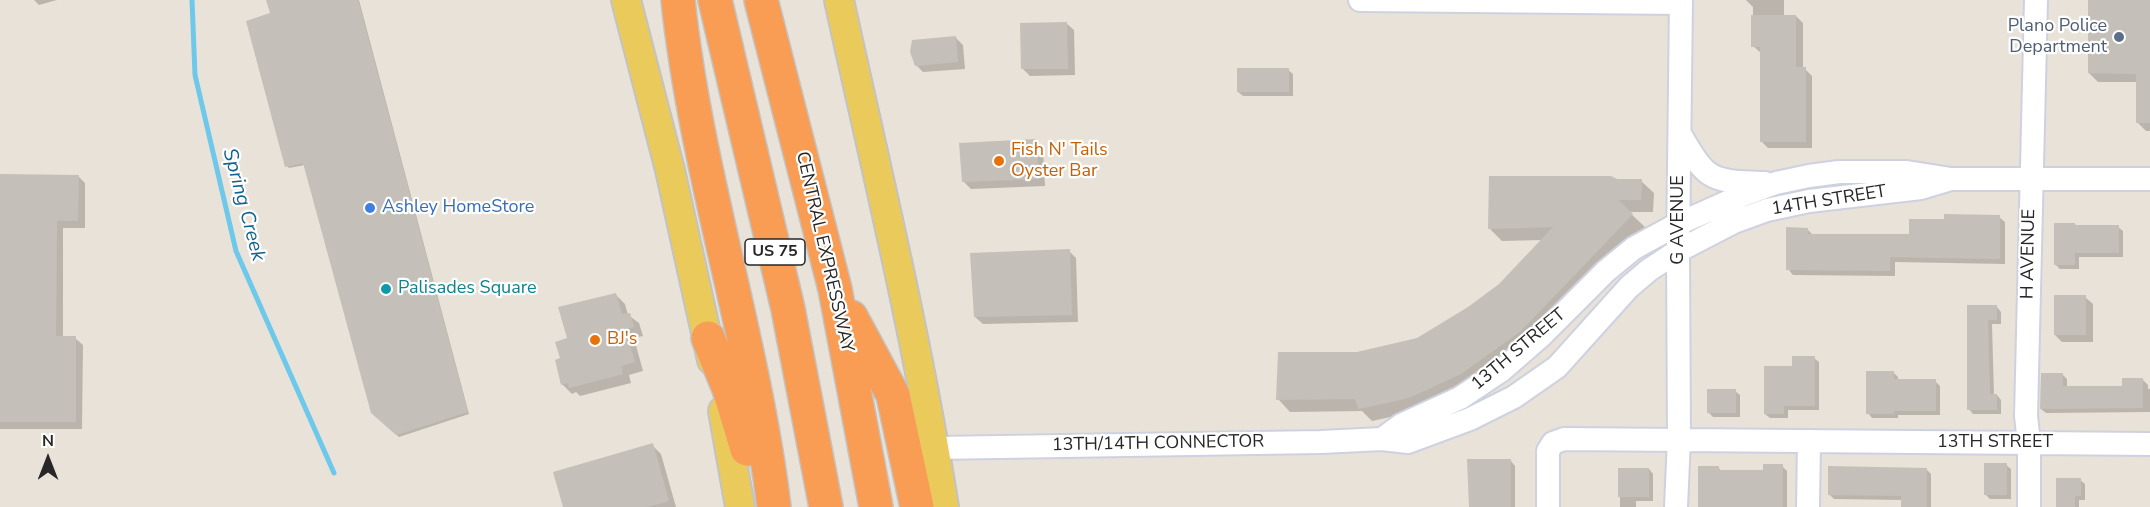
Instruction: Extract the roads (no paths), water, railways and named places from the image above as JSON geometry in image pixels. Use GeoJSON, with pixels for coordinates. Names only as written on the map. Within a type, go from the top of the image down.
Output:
{"type":"FeatureCollection","features":[{"type":"Feature","properties":{"kind":"highway"},"geometry":{"type":"LineString","coordinates":[[678,0],[682,45],[702,150],[747,351],[774,507]]}},
{"type":"Feature","properties":{"kind":"highway","name":"US 75"},"geometry":{"type":"LineString","coordinates":[[715,0],[790,320],[826,507]]}},
{"type":"Feature","properties":{"kind":"highway","name":"CENTRAL EXPRESSWAY"},"geometry":{"type":"LineString","coordinates":[[762,0],[836,290],[876,507]]}},
{"type":"Feature","properties":{"kind":"highway"},"geometry":{"type":"LineString","coordinates":[[836,290],[893,395],[917,507]]}},
{"type":"Feature","properties":{"kind":"highway"},"geometry":{"type":"LineString","coordinates":[[708,338],[729,389],[761,507]]}},
{"type":"Feature","properties":{"kind":"main road"},"geometry":{"type":"LineString","coordinates":[[626,0],[670,170],[708,338],[740,507]]}},
{"type":"Feature","properties":{"kind":"main road"},"geometry":{"type":"LineString","coordinates":[[840,0],[897,255],[944,507]]}},
{"type":"Feature","properties":{"kind":"street"},"geometry":{"type":"LineString","coordinates":[[1360,0],[1681,1]]}},
{"type":"Feature","properties":{"kind":"street","name":"H AVENUE"},"geometry":{"type":"LineString","coordinates":[[2029,507],[2029,443],[2026,416],[2036,0]]}},
{"type":"Feature","properties":{"kind":"street","name":"G AVENUE"},"geometry":{"type":"LineString","coordinates":[[1676,507],[1679,439],[1678,224],[1681,1]]}},
{"type":"Feature","properties":{"kind":"street"},"geometry":{"type":"LineString","coordinates":[[1680,133],[1697,163],[1714,177],[1727,182],[1776,183]]}},
{"type":"Feature","properties":{"kind":"street","name":"14TH STREET"},"geometry":{"type":"LineString","coordinates":[[1678,224],[1776,183],[1839,172],[1907,172],[1951,179],[2150,179]]}},
{"type":"Feature","properties":{"kind":"street","name":"14TH STREET"},"geometry":{"type":"LineString","coordinates":[[1678,251],[1734,222],[1767,210],[1809,201],[1921,188],[1951,179]]}},
{"type":"Feature","properties":{"kind":"street","name":"13TH STREET"},"geometry":{"type":"LineString","coordinates":[[1382,439],[1401,425],[1460,398],[1502,370],[1542,336],[1605,271],[1634,248],[1678,224]]}},
{"type":"Feature","properties":{"kind":"street","name":"13TH STREET"},"geometry":{"type":"LineString","coordinates":[[1382,439],[1408,442],[1470,419],[1514,397],[1557,367],[1629,287],[1650,269],[1678,251]]}},
{"type":"Feature","properties":{"kind":"street","name":"13TH/14TH CONNECTOR"},"geometry":{"type":"LineString","coordinates":[[934,448],[1382,439]]}},
{"type":"Feature","properties":{"kind":"street","name":"13TH STREET"},"geometry":{"type":"LineString","coordinates":[[1548,507],[1548,451],[1553,443],[1564,439],[2150,444]]}},
{"type":"Feature","properties":{"kind":"street"},"geometry":{"type":"LineString","coordinates":[[1808,507],[1809,441]]}},
{"type":"Feature","properties":{"kind":"waterway","name":"Spring Creek"},"geometry":{"type":"LineString","coordinates":[[192,0],[195,75],[236,251],[334,473]]}},
{"type":"Feature","properties":{"kind":"place","name":"Plano Police Department"},"geometry":{"type":"Point","coordinates":[2119,37]}},
{"type":"Feature","properties":{"kind":"place","name":"Fish N' Tails Oyster Bar"},"geometry":{"type":"Point","coordinates":[999,161]}},
{"type":"Feature","properties":{"kind":"place","name":"Ashley HomeStore"},"geometry":{"type":"Point","coordinates":[370,208]}},
{"type":"Feature","properties":{"kind":"place","name":"Palisades Square"},"geometry":{"type":"Point","coordinates":[386,289]}},
{"type":"Feature","properties":{"kind":"place","name":"BJ's"},"geometry":{"type":"Point","coordinates":[595,340]}}]}
